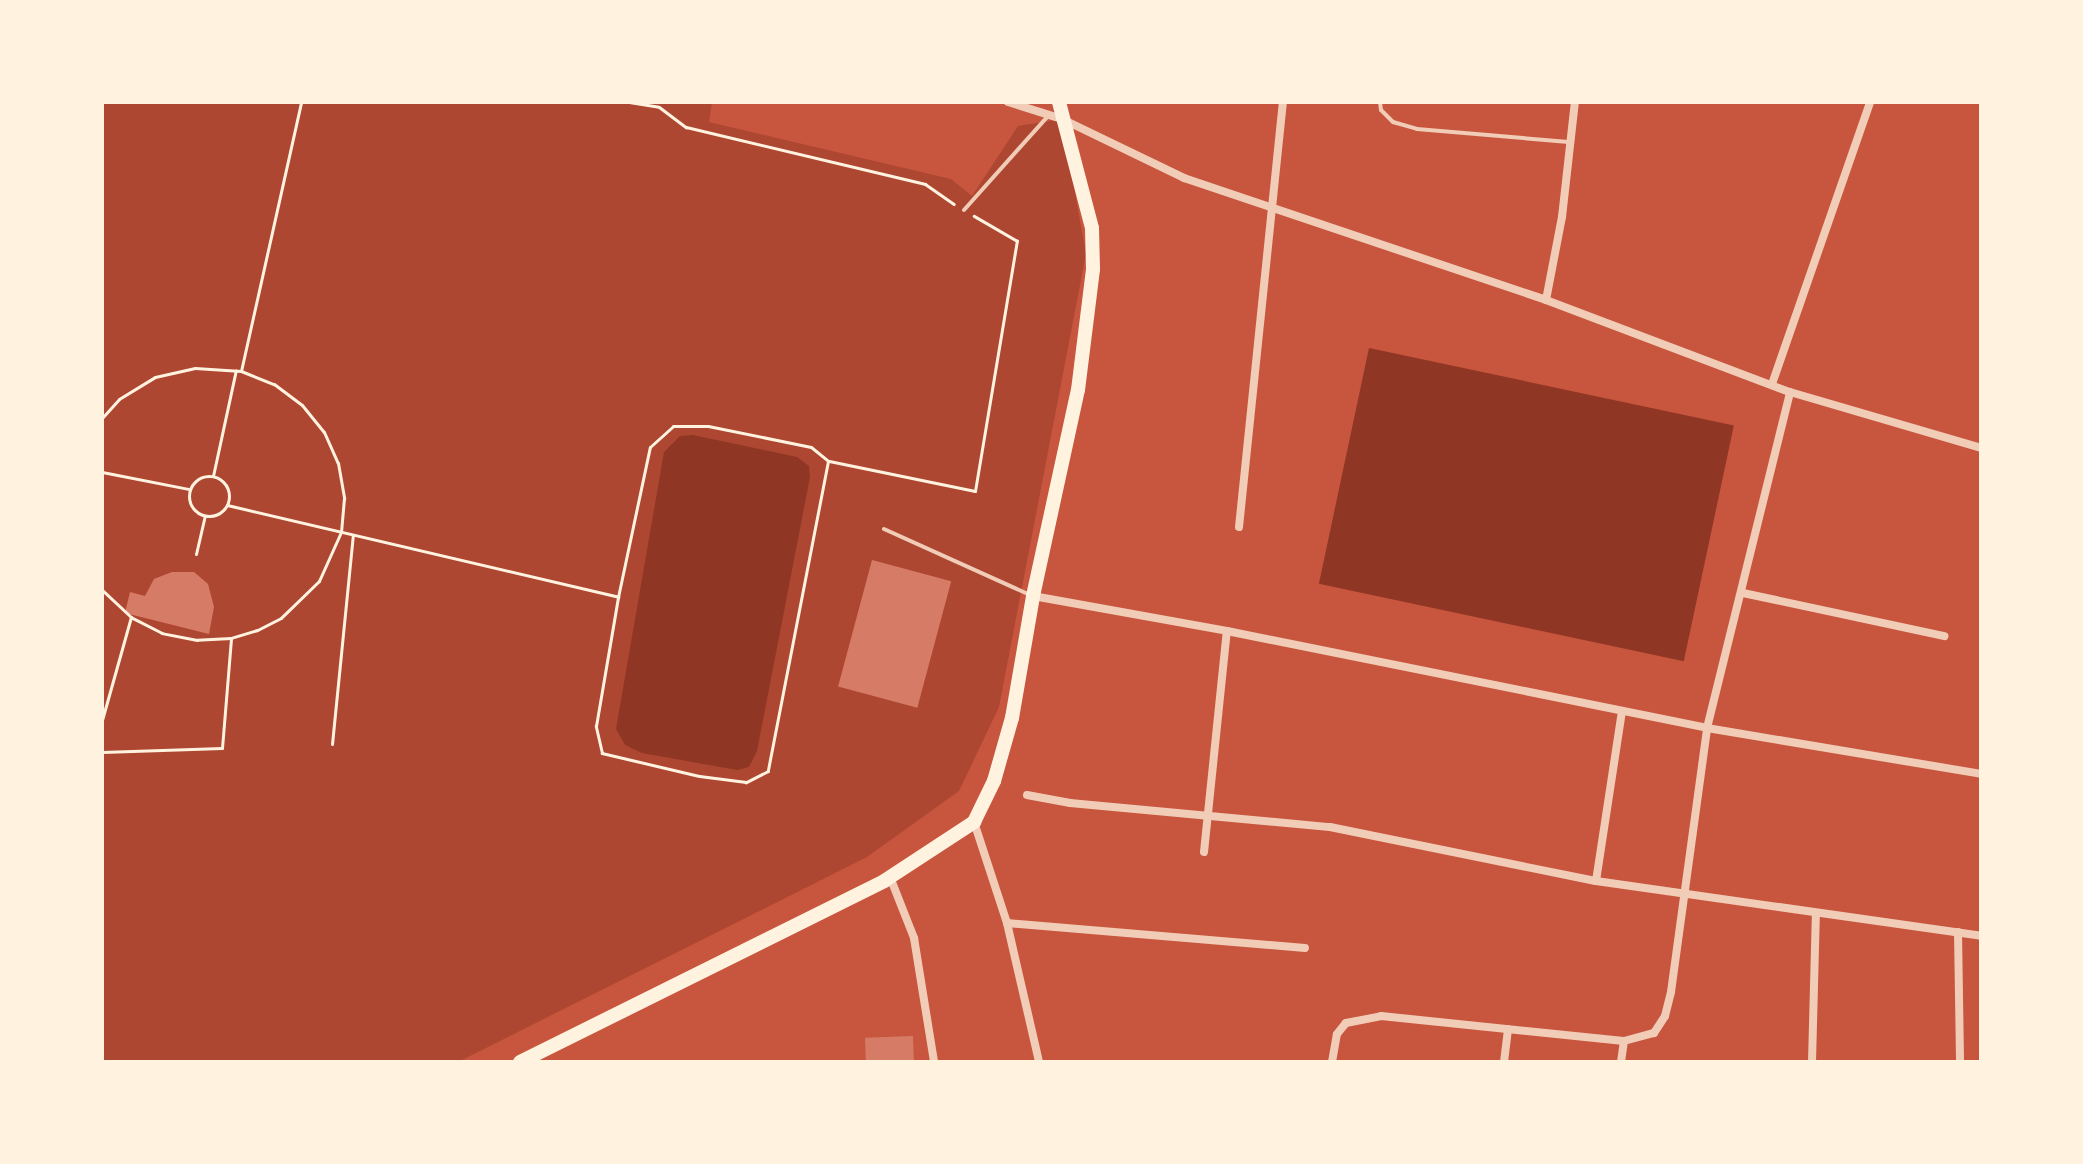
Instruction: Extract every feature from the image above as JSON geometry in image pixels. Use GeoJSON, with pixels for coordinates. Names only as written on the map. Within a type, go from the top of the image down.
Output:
{"type":"FeatureCollection","features":[{"type":"Feature","properties":{"kind":"main road"},"geometry":{"type":"LineString","coordinates":[[520,1062],[890,877],[974,822],[994,781],[1012,718],[1033,596],[1078,390],[1093,269],[1092,228],[1057,112]]}},
{"type":"Feature","properties":{"kind":"street"},"geometry":{"type":"LineString","coordinates":[[1008,102],[1057,112],[1184,178],[1546,300],[1790,392],[1981,448]]}},
{"type":"Feature","properties":{"kind":"street"},"geometry":{"type":"LineString","coordinates":[[1239,527],[1283,102]]}},
{"type":"Feature","properties":{"kind":"street"},"geometry":{"type":"LineString","coordinates":[[1546,300],[1575,102]]}},
{"type":"Feature","properties":{"kind":"street"},"geometry":{"type":"LineString","coordinates":[[1772,384],[1870,102]]}},
{"type":"Feature","properties":{"kind":"street"},"geometry":{"type":"LineString","coordinates":[[1332,1062],[1337,1034],[1346,1023],[1381,1016],[1624,1041],[1654,1033],[1665,1016],[1707,728],[1743,593],[1790,392]]}},
{"type":"Feature","properties":{"kind":"street"},"geometry":{"type":"LineString","coordinates":[[1743,593],[1944,636]]}},
{"type":"Feature","properties":{"kind":"street"},"geometry":{"type":"LineString","coordinates":[[1033,596],[1227,631],[1707,728],[1981,774]]}},
{"type":"Feature","properties":{"kind":"street"},"geometry":{"type":"LineString","coordinates":[[1204,852],[1227,631]]}},
{"type":"Feature","properties":{"kind":"street"},"geometry":{"type":"LineString","coordinates":[[1596,881],[1622,712]]}},
{"type":"Feature","properties":{"kind":"street"},"geometry":{"type":"LineString","coordinates":[[1027,795],[1070,803],[1330,827],[1596,881],[1981,936]]}},
{"type":"Feature","properties":{"kind":"street"},"geometry":{"type":"LineString","coordinates":[[974,822],[1007,923],[1039,1062]]}},
{"type":"Feature","properties":{"kind":"street"},"geometry":{"type":"LineString","coordinates":[[890,877],[914,938],[934,1062]]}},
{"type":"Feature","properties":{"kind":"street"},"geometry":{"type":"LineString","coordinates":[[1812,1062],[1816,913]]}},
{"type":"Feature","properties":{"kind":"street"},"geometry":{"type":"LineString","coordinates":[[1007,923],[1305,948]]}},
{"type":"Feature","properties":{"kind":"street"},"geometry":{"type":"LineString","coordinates":[[1958,932],[1960,1062]]}},
{"type":"Feature","properties":{"kind":"street"},"geometry":{"type":"LineString","coordinates":[[1504,1062],[1508,1029]]}},
{"type":"Feature","properties":{"kind":"street"},"geometry":{"type":"LineString","coordinates":[[1621,1062],[1624,1041]]}},
{"type":"Feature","properties":{"kind":"lane"},"geometry":{"type":"LineString","coordinates":[[1380,102],[1381,110],[1393,122],[1417,129],[1571,143]]}},
{"type":"Feature","properties":{"kind":"lane"},"geometry":{"type":"LineString","coordinates":[[964,210],[1057,112]]}},
{"type":"Feature","properties":{"kind":"lane"},"geometry":{"type":"LineString","coordinates":[[884,529],[1033,596]]}},
{"type":"Feature","properties":{"kind":"path"},"geometry":{"type":"LineString","coordinates":[[213,476],[301,102]]}},
{"type":"Feature","properties":{"kind":"path"},"geometry":{"type":"LineString","coordinates":[[629,102],[659,107],[686,127],[925,184],[1017,241],[975,491],[828,461],[811,447],[708,426],[673,426],[650,447],[618,597],[596,726],[602,753],[699,776],[746,782],[768,771],[828,461]]}},
{"type":"Feature","properties":{"kind":"path"},"geometry":{"type":"LineString","coordinates":[[102,418],[119,399],[155,377],[195,368],[239,371],[274,384],[302,405],[324,432],[338,463],[344,498],[341,532],[326,569],[302,601],[281,618],[231,638],[197,640],[162,633],[131,617],[102,590]]}},
{"type":"Feature","properties":{"kind":"path"},"geometry":{"type":"LineString","coordinates":[[102,472],[190,489]]}},
{"type":"Feature","properties":{"kind":"path"},"geometry":{"type":"LineString","coordinates":[[213,476],[227,487],[227,505],[218,514],[205,516],[190,502],[190,489],[202,477],[213,476]]}},
{"type":"Feature","properties":{"kind":"path"},"geometry":{"type":"LineString","coordinates":[[227,505],[618,597]]}},
{"type":"Feature","properties":{"kind":"path"},"geometry":{"type":"LineString","coordinates":[[196,554],[205,516]]}},
{"type":"Feature","properties":{"kind":"path"},"geometry":{"type":"LineString","coordinates":[[332,744],[353,535]]}},
{"type":"Feature","properties":{"kind":"path"},"geometry":{"type":"LineString","coordinates":[[102,720],[131,617]]}},
{"type":"Feature","properties":{"kind":"path"},"geometry":{"type":"LineString","coordinates":[[102,752],[222,748],[231,638]]}},
{"type":"Feature","properties":{"kind":"path"},"geometry":{"type":"LineString","coordinates":[[102,678],[111,681]]}},
{"type":"Feature","properties":{"kind":"shaded area"},"geometry":{"type":"Polygon","coordinates":[[[102,102],[712,102],[709,122],[951,179],[972,196],[1018,126],[1062,119],[1086,254],[999,707],[959,791],[867,857],[458,1062],[102,1062],[102,102]]]}},
{"type":"Feature","properties":{"kind":"shaded area"},"geometry":{"type":"Polygon","coordinates":[[[1369,348],[1734,426],[1684,661],[1319,584],[1369,348]]]}},
{"type":"Feature","properties":{"kind":"shaded area"},"geometry":{"type":"Polygon","coordinates":[[[693,435],[797,457],[809,466],[810,477],[757,751],[749,767],[737,770],[642,753],[625,745],[616,729],[664,452],[680,436],[693,435]]]}},
{"type":"Feature","properties":{"kind":"building"},"geometry":{"type":"Polygon","coordinates":[[[872,560],[951,581],[917,708],[838,687],[872,560]]]}},
{"type":"Feature","properties":{"kind":"building"},"geometry":{"type":"Polygon","coordinates":[[[172,572],[194,572],[208,584],[214,607],[209,634],[125,613],[130,592],[145,596],[154,579],[172,572]]]}},
{"type":"Feature","properties":{"kind":"building"},"geometry":{"type":"Polygon","coordinates":[[[913,1036],[914,1061],[866,1062],[865,1038],[913,1036]]]}}]}
